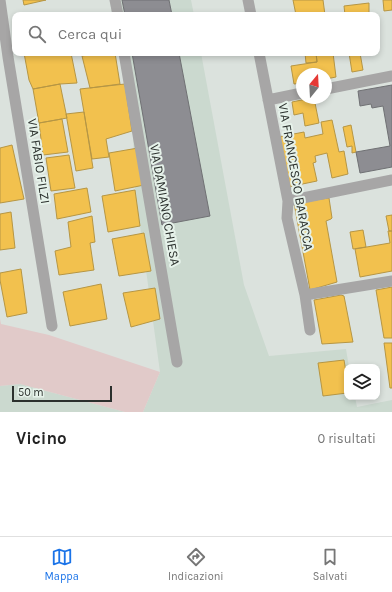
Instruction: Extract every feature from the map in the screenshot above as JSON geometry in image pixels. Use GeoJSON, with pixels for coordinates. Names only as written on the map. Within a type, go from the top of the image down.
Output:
{"type":"FeatureCollection","features":[{"type":"Feature","properties":{"kind":"street","name":"VIA FABIO FILZI"},"geometry":{"type":"LineString","coordinates":[[0,0],[52,326]]}},
{"type":"Feature","properties":{"kind":"street"},"geometry":{"type":"LineString","coordinates":[[115,0],[117,12]]}},
{"type":"Feature","properties":{"kind":"street"},"geometry":{"type":"LineString","coordinates":[[248,0],[250,12]]}},
{"type":"Feature","properties":{"kind":"street","name":"VIA DAMIANO CHIESA"},"geometry":{"type":"LineString","coordinates":[[125,56],[177,362]]}},
{"type":"Feature","properties":{"kind":"street","name":"VIA FRANCESCO BARACCA"},"geometry":{"type":"LineString","coordinates":[[260,56],[288,201],[287,218],[310,330]]}},
{"type":"Feature","properties":{"kind":"street"},"geometry":{"type":"LineString","coordinates":[[332,88],[392,76]]}},
{"type":"Feature","properties":{"kind":"street"},"geometry":{"type":"LineString","coordinates":[[268,100],[296,94]]}},
{"type":"Feature","properties":{"kind":"street"},"geometry":{"type":"LineString","coordinates":[[288,201],[392,180]]}},
{"type":"Feature","properties":{"kind":"street"},"geometry":{"type":"LineString","coordinates":[[304,295],[392,281]]}},
{"type":"Feature","properties":{"kind":"shaded area"},"geometry":{"type":"Polygon","coordinates":[[[110,0],[191,0],[193,12],[112,12],[110,0]]]}},
{"type":"Feature","properties":{"kind":"shaded area"},"geometry":{"type":"Polygon","coordinates":[[[120,56],[202,56],[244,285],[269,356],[346,349],[348,364],[344,364],[344,400],[356,400],[357,407],[392,400],[392,412],[143,412],[160,372],[135,190],[133,132],[120,56]]]}},
{"type":"Feature","properties":{"kind":"shaded area"},"geometry":{"type":"Polygon","coordinates":[[[0,319],[1,324],[49,335],[160,372],[143,412],[125,412],[20,384],[0,386],[0,319]]]}},
{"type":"Feature","properties":{"kind":"shaded area"},"geometry":{"type":"Polygon","coordinates":[[[20,384],[125,412],[0,412],[0,386],[20,384]]]}},
{"type":"Feature","properties":{"kind":"building: Abitazioni"},"geometry":{"type":"Polygon","coordinates":[[[23,0],[46,0],[24,5],[23,0]]]}},
{"type":"Feature","properties":{"kind":"building: Abitazioni"},"geometry":{"type":"Polygon","coordinates":[[[293,0],[323,0],[325,12],[295,12],[293,0]]]}},
{"type":"Feature","properties":{"kind":"building: Abitazioni"},"geometry":{"type":"Polygon","coordinates":[[[383,0],[392,0],[392,10],[384,11],[383,0]]]}},
{"type":"Feature","properties":{"kind":"building: Abitazioni"},"geometry":{"type":"Polygon","coordinates":[[[369,3],[369,12],[345,12],[344,6],[369,3]]]}},
{"type":"Feature","properties":{"kind":"building: Abitazioni"},"geometry":{"type":"Polygon","coordinates":[[[25,56],[72,56],[77,83],[60,84],[33,89],[29,80],[25,56]]]}},
{"type":"Feature","properties":{"kind":"building: Abitazioni"},"geometry":{"type":"Polygon","coordinates":[[[82,56],[115,56],[120,84],[90,88],[82,56]]]}},
{"type":"Feature","properties":{"kind":"building: Abitazioni"},"geometry":{"type":"Polygon","coordinates":[[[305,56],[316,56],[317,62],[306,63],[305,56]]]}},
{"type":"Feature","properties":{"kind":"building: Abitazioni"},"geometry":{"type":"Polygon","coordinates":[[[316,56],[333,56],[336,77],[332,78],[332,68],[296,68],[296,84],[294,84],[291,66],[317,62],[316,56]]]}},
{"type":"Feature","properties":{"kind":"building: Abitazioni"},"geometry":{"type":"Polygon","coordinates":[[[349,56],[361,56],[363,70],[352,72],[349,56]]]}},
{"type":"Feature","properties":{"kind":"building: Abitazioni"},"geometry":{"type":"Polygon","coordinates":[[[60,84],[67,118],[39,123],[33,89],[60,84]]]}},
{"type":"Feature","properties":{"kind":"building: Abitazioni"},"geometry":{"type":"Polygon","coordinates":[[[125,84],[132,131],[106,139],[109,157],[92,159],[80,89],[125,84]]]}},
{"type":"Feature","properties":{"kind":"building: Abitazioni"},"geometry":{"type":"Polygon","coordinates":[[[296,101],[296,104],[315,104],[319,123],[305,126],[303,113],[294,115],[292,102],[296,101]]]}},
{"type":"Feature","properties":{"kind":"building: Abitazioni"},"geometry":{"type":"Polygon","coordinates":[[[84,112],[93,168],[76,171],[66,114],[84,112]]]}},
{"type":"Feature","properties":{"kind":"building: Abitazioni"},"geometry":{"type":"Polygon","coordinates":[[[62,119],[68,152],[43,155],[39,123],[62,119]]]}},
{"type":"Feature","properties":{"kind":"building: Abitazioni"},"geometry":{"type":"Polygon","coordinates":[[[332,120],[339,152],[344,151],[348,174],[332,178],[327,153],[315,156],[316,162],[313,163],[317,181],[288,187],[278,137],[304,132],[305,138],[323,134],[321,122],[332,120]]]}},
{"type":"Feature","properties":{"kind":"building: Abitazioni"},"geometry":{"type":"Polygon","coordinates":[[[351,125],[356,152],[352,153],[352,146],[347,147],[343,127],[351,125]]]}},
{"type":"Feature","properties":{"kind":"building: Abitazioni"},"geometry":{"type":"Polygon","coordinates":[[[12,145],[24,199],[0,203],[0,148],[12,145]]]}},
{"type":"Feature","properties":{"kind":"building: Abitazioni"},"geometry":{"type":"Polygon","coordinates":[[[138,148],[144,185],[115,191],[109,153],[138,148]]]}},
{"type":"Feature","properties":{"kind":"building: Abitazioni"},"geometry":{"type":"Polygon","coordinates":[[[69,155],[75,188],[51,191],[46,158],[69,155]]]}},
{"type":"Feature","properties":{"kind":"building: Abitazioni"},"geometry":{"type":"Polygon","coordinates":[[[87,188],[91,212],[57,219],[54,194],[87,188]]]}},
{"type":"Feature","properties":{"kind":"building: Abitazioni"},"geometry":{"type":"Polygon","coordinates":[[[135,190],[140,226],[108,232],[102,196],[135,190]]]}},
{"type":"Feature","properties":{"kind":"building: Abitazioni"},"geometry":{"type":"Polygon","coordinates":[[[329,198],[332,218],[326,221],[337,282],[310,290],[294,203],[329,198]]]}},
{"type":"Feature","properties":{"kind":"building: Abitazioni"},"geometry":{"type":"Polygon","coordinates":[[[11,212],[15,248],[0,250],[0,214],[11,212]]]}},
{"type":"Feature","properties":{"kind":"building: Abitazioni"},"geometry":{"type":"Polygon","coordinates":[[[392,215],[392,231],[389,231],[386,216],[392,215]]]}},
{"type":"Feature","properties":{"kind":"building: Abitazioni"},"geometry":{"type":"Polygon","coordinates":[[[92,216],[95,242],[90,243],[94,270],[59,275],[55,251],[71,247],[68,222],[92,216]]]}},
{"type":"Feature","properties":{"kind":"building: Abitazioni"},"geometry":{"type":"Polygon","coordinates":[[[363,230],[366,247],[353,249],[350,232],[363,230]]]}},
{"type":"Feature","properties":{"kind":"building: Abitazioni"},"geometry":{"type":"Polygon","coordinates":[[[388,231],[392,231],[392,271],[360,277],[355,249],[390,243],[388,231]]]}},
{"type":"Feature","properties":{"kind":"building: Abitazioni"},"geometry":{"type":"Polygon","coordinates":[[[144,233],[151,271],[119,276],[112,239],[144,233]]]}},
{"type":"Feature","properties":{"kind":"building: Abitazioni"},"geometry":{"type":"Polygon","coordinates":[[[21,269],[27,313],[7,317],[0,273],[21,269]]]}},
{"type":"Feature","properties":{"kind":"building: Abitazioni"},"geometry":{"type":"Polygon","coordinates":[[[101,284],[107,319],[70,326],[63,292],[101,284]]]}},
{"type":"Feature","properties":{"kind":"building: Abitazioni"},"geometry":{"type":"Polygon","coordinates":[[[392,287],[392,338],[384,338],[376,290],[392,287]]]}},
{"type":"Feature","properties":{"kind":"building: Abitazioni"},"geometry":{"type":"Polygon","coordinates":[[[155,288],[160,319],[131,327],[123,293],[155,288]]]}},
{"type":"Feature","properties":{"kind":"building: Abitazioni"},"geometry":{"type":"Polygon","coordinates":[[[341,295],[344,296],[353,342],[322,344],[314,300],[341,295]]]}},
{"type":"Feature","properties":{"kind":"building: Abitazioni"},"geometry":{"type":"Polygon","coordinates":[[[384,343],[392,343],[392,388],[390,388],[384,343]]]}},
{"type":"Feature","properties":{"kind":"building: Abitazioni"},"geometry":{"type":"Polygon","coordinates":[[[344,360],[344,393],[323,396],[318,363],[344,360]]]}},
{"type":"Feature","properties":{"kind":"building: Industria"},"geometry":{"type":"Polygon","coordinates":[[[122,0],[169,0],[171,12],[124,12],[122,0]]]}},
{"type":"Feature","properties":{"kind":"building: Industria"},"geometry":{"type":"Polygon","coordinates":[[[133,56],[180,56],[210,216],[162,225],[133,56]]]}},
{"type":"Feature","properties":{"kind":"building: Industria"},"geometry":{"type":"Polygon","coordinates":[[[392,85],[392,167],[360,173],[356,152],[390,146],[383,106],[372,108],[371,104],[360,106],[358,91],[392,85]]]}}]}
